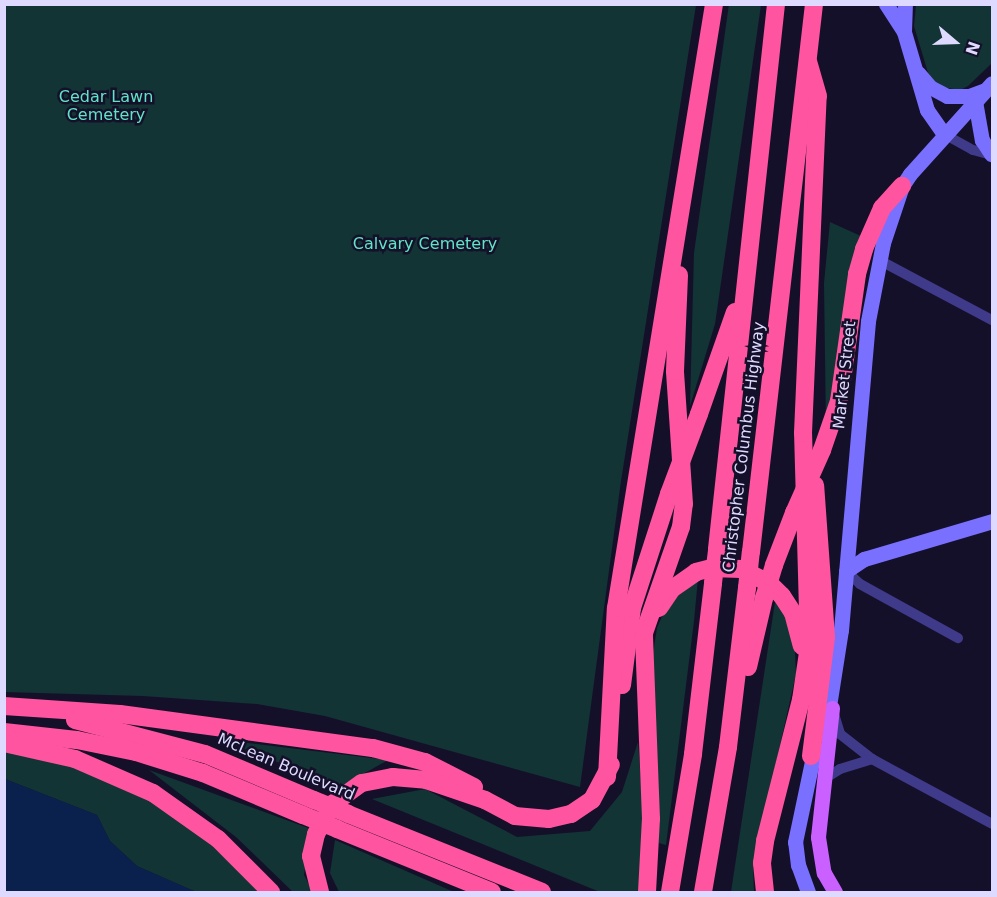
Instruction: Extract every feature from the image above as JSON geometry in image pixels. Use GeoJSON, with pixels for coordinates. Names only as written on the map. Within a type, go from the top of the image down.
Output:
{"type":"FeatureCollection","features":[{"type":"Feature","properties":{"kind":"highway"},"geometry":{"type":"LineString","coordinates":[[646,892],[651,819],[645,646],[648,616],[676,544],[684,504],[675,370],[680,223],[714,4]]}},
{"type":"Feature","properties":{"kind":"highway","name":"Christopher Columbus Highway"},"geometry":{"type":"LineString","coordinates":[[670,892],[693,754],[776,4]]}},
{"type":"Feature","properties":{"kind":"highway","name":"Christopher Columbus Highway"},"geometry":{"type":"LineString","coordinates":[[703,892],[728,747],[814,4]]}},
{"type":"Feature","properties":{"kind":"highway"},"geometry":{"type":"LineString","coordinates":[[765,892],[762,863],[765,841],[804,678],[809,612],[803,444],[818,96],[808,62]]}},
{"type":"Feature","properties":{"kind":"highway"},"geometry":{"type":"LineString","coordinates":[[728,747],[774,565],[822,450],[839,401],[855,283],[864,249],[882,208],[902,186]]}},
{"type":"Feature","properties":{"kind":"highway"},"geometry":{"type":"LineString","coordinates":[[607,777],[616,608],[674,240],[680,223]]}},
{"type":"Feature","properties":{"kind":"highway"},"geometry":{"type":"LineString","coordinates":[[320,892],[311,856],[316,834],[329,809],[354,788],[383,778],[415,778],[485,800],[526,819],[560,818],[592,800],[607,777],[617,744],[632,608],[669,494],[745,282]]}},
{"type":"Feature","properties":{"kind":"highway"},"geometry":{"type":"LineString","coordinates":[[806,412],[826,620],[825,666],[812,756]]}},
{"type":"Feature","properties":{"kind":"highway"},"geometry":{"type":"LineString","coordinates":[[645,646],[659,607],[672,589],[696,572],[718,567],[741,569],[769,583],[793,613],[803,650],[804,678]]}},
{"type":"Feature","properties":{"kind":"highway"},"geometry":{"type":"LineString","coordinates":[[4,706],[120,714],[373,748],[441,769],[473,786],[485,800]]}},
{"type":"Feature","properties":{"kind":"highway","name":"McLean Boulevard"},"geometry":{"type":"LineString","coordinates":[[4,713],[88,722],[169,742],[542,892]]}},
{"type":"Feature","properties":{"kind":"highway"},"geometry":{"type":"LineString","coordinates":[[4,732],[77,740],[136,752],[203,773],[492,892]]}},
{"type":"Feature","properties":{"kind":"highway"},"geometry":{"type":"LineString","coordinates":[[4,743],[75,759],[153,793],[218,839],[271,892]]}},
{"type":"Feature","properties":{"kind":"main road"},"geometry":{"type":"LineString","coordinates":[[886,4],[904,32],[918,73],[927,110],[944,134]]}},
{"type":"Feature","properties":{"kind":"main road"},"geometry":{"type":"LineString","coordinates":[[904,32],[905,4]]}},
{"type":"Feature","properties":{"kind":"main road"},"geometry":{"type":"LineString","coordinates":[[918,73],[930,87],[947,96],[969,96],[984,92],[982,140],[992,154]]}},
{"type":"Feature","properties":{"kind":"main road","name":"Market Street"},"geometry":{"type":"LineString","coordinates":[[807,892],[798,865],[795,842],[812,756],[832,708],[868,321],[879,260],[902,186],[944,134],[984,92]]}},
{"type":"Feature","properties":{"kind":"main road"},"geometry":{"type":"LineString","coordinates":[[846,571],[864,559],[993,522]]}},
{"type":"Feature","properties":{"kind":"main road"},"geometry":{"type":"LineString","coordinates":[[832,708],[819,849],[824,873],[835,892]]}},
{"type":"Feature","properties":{"kind":"street"},"geometry":{"type":"LineString","coordinates":[[944,134],[973,150],[992,154]]}},
{"type":"Feature","properties":{"kind":"street"},"geometry":{"type":"LineString","coordinates":[[879,260],[993,320]]}},
{"type":"Feature","properties":{"kind":"street"},"geometry":{"type":"LineString","coordinates":[[846,571],[860,584],[958,638]]}},
{"type":"Feature","properties":{"kind":"street"},"geometry":{"type":"LineString","coordinates":[[832,708],[840,734],[872,759],[993,824]]}},
{"type":"Feature","properties":{"kind":"street"},"geometry":{"type":"LineString","coordinates":[[824,779],[840,769],[872,759]]}},
{"type":"Feature","properties":{"kind":"green space"},"geometry":{"type":"Polygon","coordinates":[[[729,4],[761,5],[715,324],[690,406],[694,253],[729,4]]]}},
{"type":"Feature","properties":{"kind":"green space","name":"Calvary Cemetery"},"geometry":{"type":"Polygon","coordinates":[[[4,5],[696,5],[621,481],[580,787],[325,716],[257,704],[143,696],[5,692],[4,5]]]}},
{"type":"Feature","properties":{"kind":"green space"},"geometry":{"type":"Polygon","coordinates":[[[916,5],[992,5],[992,63],[968,86],[960,90],[941,87],[929,76],[914,26],[916,5]]]}},
{"type":"Feature","properties":{"kind":"green space"},"geometry":{"type":"Polygon","coordinates":[[[830,222],[863,237],[842,322],[826,429],[824,283],[830,222]]]}},
{"type":"Feature","properties":{"kind":"green space"},"geometry":{"type":"Polygon","coordinates":[[[698,578],[666,845],[659,843],[653,654],[657,628],[666,607],[698,578]]]}},
{"type":"Feature","properties":{"kind":"green space"},"geometry":{"type":"Polygon","coordinates":[[[775,602],[794,631],[796,674],[753,865],[754,892],[731,892],[775,602]]]}},
{"type":"Feature","properties":{"kind":"green space"},"geometry":{"type":"Polygon","coordinates":[[[222,740],[388,760],[340,787],[222,740]]]}},
{"type":"Feature","properties":{"kind":"green space"},"geometry":{"type":"Polygon","coordinates":[[[638,742],[645,837],[640,892],[600,892],[372,799],[425,789],[517,837],[590,831],[622,792],[638,742]]]}},
{"type":"Feature","properties":{"kind":"green space"},"geometry":{"type":"Polygon","coordinates":[[[5,751],[105,774],[177,813],[261,892],[196,892],[137,866],[110,841],[97,815],[5,779],[5,751]]]}},
{"type":"Feature","properties":{"kind":"green space"},"geometry":{"type":"Polygon","coordinates":[[[149,770],[311,829],[304,875],[313,892],[293,892],[236,837],[149,770]]]}},
{"type":"Feature","properties":{"kind":"green space"},"geometry":{"type":"Polygon","coordinates":[[[335,840],[454,892],[339,892],[330,873],[335,840]]]}},
{"type":"Feature","properties":{"kind":"water"},"geometry":{"type":"Polygon","coordinates":[[[5,779],[97,815],[110,841],[137,866],[196,892],[5,892],[5,779]]]}},
{"type":"Feature","properties":{"kind":"park label","name":"Cedar Lawn Cemetery"},"geometry":{"type":"Point","coordinates":[106,106]}}]}
